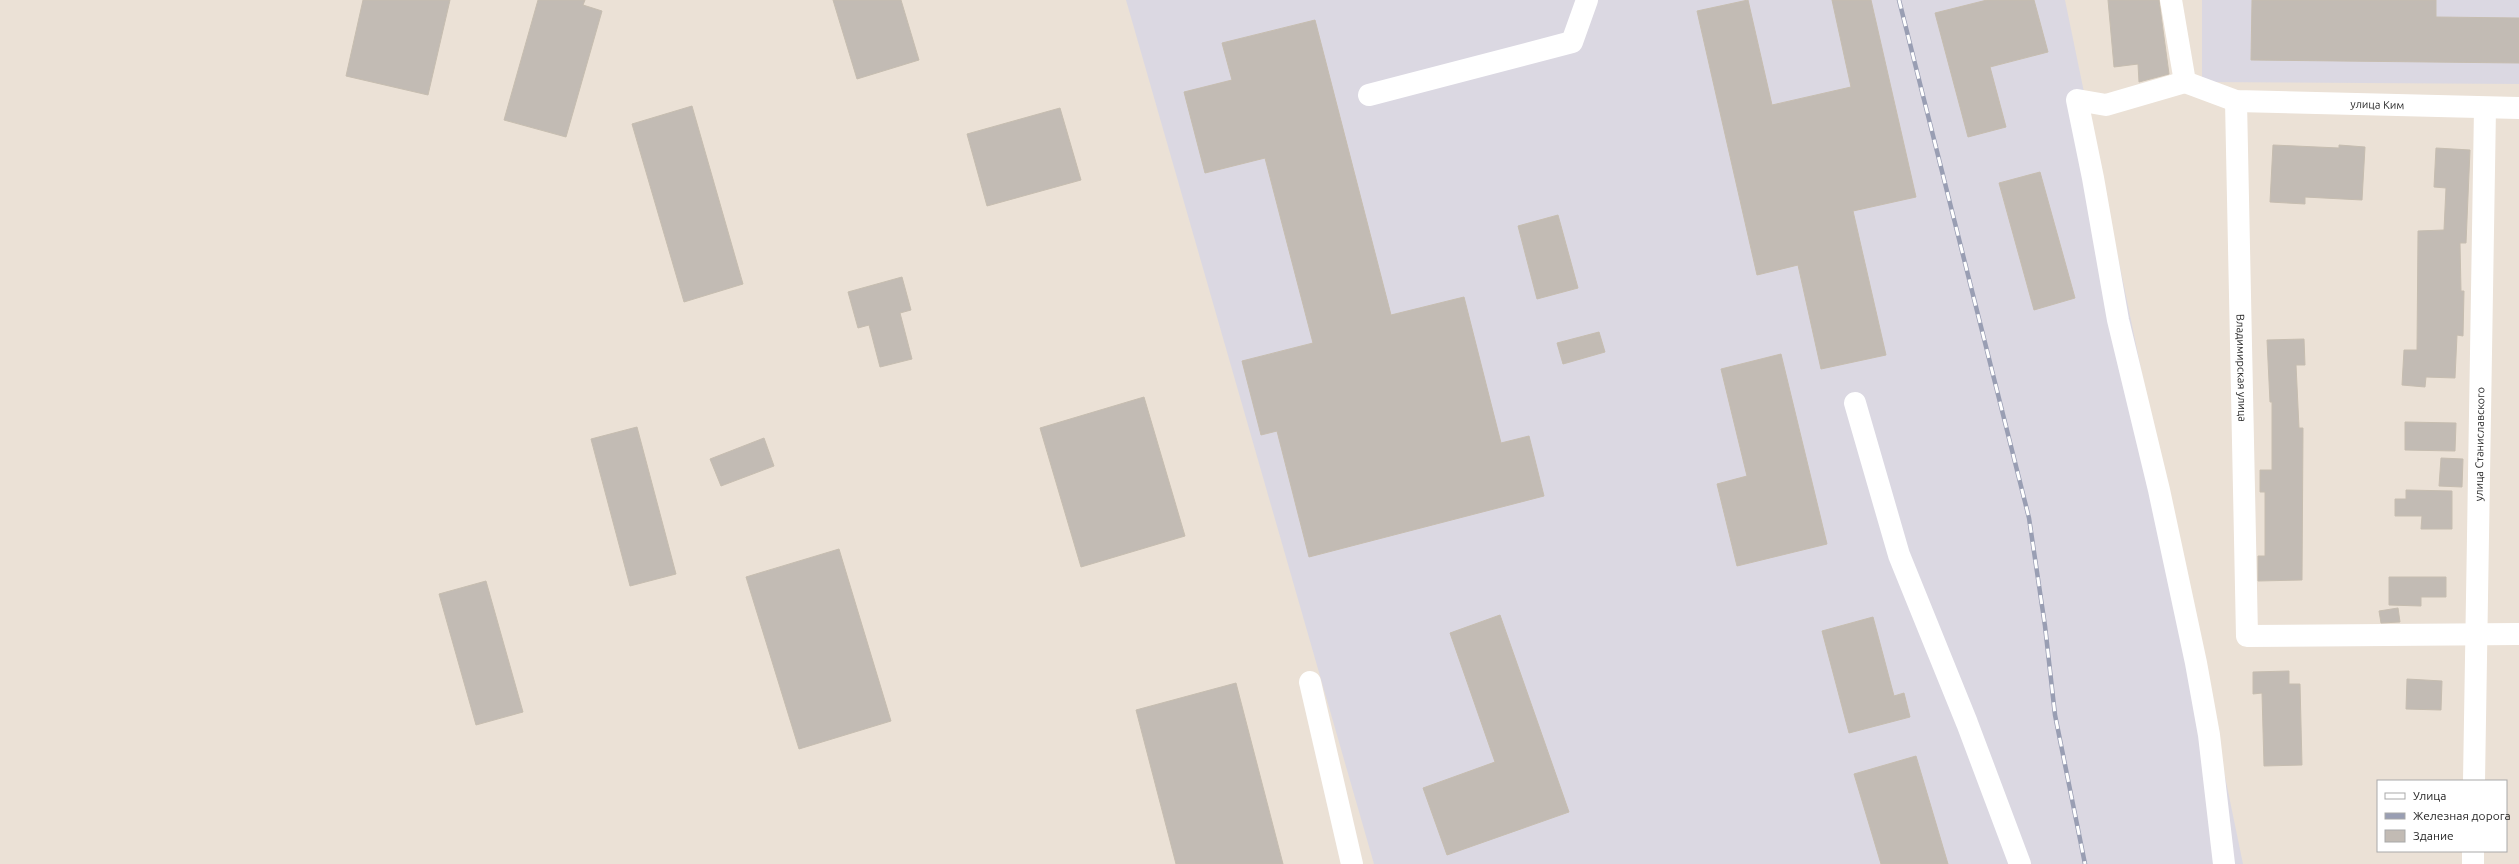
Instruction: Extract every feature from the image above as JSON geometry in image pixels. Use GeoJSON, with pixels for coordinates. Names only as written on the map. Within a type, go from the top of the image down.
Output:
{"type":"FeatureCollection","features":[{"type":"Feature","properties":{"kind":"street"},"geometry":{"type":"LineString","coordinates":[[1368,95],[1572,42],[1587,0]]}},
{"type":"Feature","properties":{"kind":"street"},"geometry":{"type":"LineString","coordinates":[[2171,0],[2185,82],[2106,105],[2076,100],[2093,178],[2118,320],[2159,490],[2196,663],[2209,735],[2224,864]]}},
{"type":"Feature","properties":{"kind":"street","name":"улица Ким"},"geometry":{"type":"LineString","coordinates":[[2185,82],[2236,101],[2519,108]]}},
{"type":"Feature","properties":{"kind":"street","name":"Владимирская улица"},"geometry":{"type":"LineString","coordinates":[[2236,101],[2247,636],[2477,635]]}},
{"type":"Feature","properties":{"kind":"street","name":"улица Станиславского"},"geometry":{"type":"LineString","coordinates":[[2474,780],[2485,108]]}},
{"type":"Feature","properties":{"kind":"street"},"geometry":{"type":"LineString","coordinates":[[1855,403],[1899,555],[1967,723],[2020,864]]}},
{"type":"Feature","properties":{"kind":"street"},"geometry":{"type":"LineString","coordinates":[[2477,635],[2519,634]]}},
{"type":"Feature","properties":{"kind":"street"},"geometry":{"type":"LineString","coordinates":[[1310,682],[1352,864]]}},
{"type":"Feature","properties":{"kind":"street"},"geometry":{"type":"LineString","coordinates":[[2473,852],[2473,864]]}},
{"type":"Feature","properties":{"kind":"shaded area"},"geometry":{"type":"Polygon","coordinates":[[[1126,0],[2065,0],[2243,864],[1374,864],[1126,0]]]}},
{"type":"Feature","properties":{"kind":"shaded area"},"geometry":{"type":"Polygon","coordinates":[[[2202,0],[2519,0],[2519,84],[2202,82],[2202,0]]]}},
{"type":"Feature","properties":{"kind":"building"},"geometry":{"type":"Polygon","coordinates":[[[363,0],[450,0],[428,95],[346,76],[363,0]]]}},
{"type":"Feature","properties":{"kind":"building"},"geometry":{"type":"Polygon","coordinates":[[[538,0],[585,0],[583,5],[602,11],[566,137],[504,120],[538,0]]]}},
{"type":"Feature","properties":{"kind":"building"},"geometry":{"type":"Polygon","coordinates":[[[833,0],[901,0],[919,60],[857,79],[833,0]]]}},
{"type":"Feature","properties":{"kind":"building"},"geometry":{"type":"Polygon","coordinates":[[[1748,0],[1772,105],[1851,87],[1832,0],[1871,0],[1916,197],[1853,211],[1886,355],[1821,369],[1798,265],[1757,275],[1697,11],[1748,0]]]}},
{"type":"Feature","properties":{"kind":"building"},"geometry":{"type":"Polygon","coordinates":[[[1987,0],[2034,0],[2048,52],[1990,67],[2006,127],[1968,137],[1935,13],[1987,0]]]}},
{"type":"Feature","properties":{"kind":"building"},"geometry":{"type":"Polygon","coordinates":[[[2108,0],[2159,0],[2169,74],[2139,82],[2138,64],[2114,67],[2108,0]]]}},
{"type":"Feature","properties":{"kind":"building"},"geometry":{"type":"Polygon","coordinates":[[[2252,0],[2436,0],[2436,17],[2519,18],[2519,63],[2251,60],[2252,0]]]}},
{"type":"Feature","properties":{"kind":"building"},"geometry":{"type":"Polygon","coordinates":[[[1315,20],[1391,315],[1464,297],[1501,443],[1529,436],[1544,496],[1309,557],[1277,431],[1261,435],[1242,361],[1313,343],[1265,158],[1205,173],[1184,92],[1232,80],[1222,43],[1315,20]]]}},
{"type":"Feature","properties":{"kind":"building"},"geometry":{"type":"Polygon","coordinates":[[[692,106],[743,284],[684,302],[632,124],[692,106]]]}},
{"type":"Feature","properties":{"kind":"building"},"geometry":{"type":"Polygon","coordinates":[[[1060,108],[1081,180],[987,206],[967,134],[1060,108]]]}},
{"type":"Feature","properties":{"kind":"building"},"geometry":{"type":"Polygon","coordinates":[[[2273,145],[2339,148],[2339,145],[2365,147],[2362,200],[2305,197],[2305,204],[2270,202],[2273,145]]]}},
{"type":"Feature","properties":{"kind":"building"},"geometry":{"type":"Polygon","coordinates":[[[2436,148],[2470,150],[2466,243],[2460,243],[2461,291],[2464,291],[2463,336],[2457,335],[2455,378],[2426,377],[2425,387],[2402,385],[2404,350],[2417,350],[2418,231],[2444,230],[2446,188],[2434,187],[2436,148]]]}},
{"type":"Feature","properties":{"kind":"building"},"geometry":{"type":"Polygon","coordinates":[[[2040,172],[2075,298],[2034,310],[1999,183],[2040,172]]]}},
{"type":"Feature","properties":{"kind":"building"},"geometry":{"type":"Polygon","coordinates":[[[1558,215],[1578,288],[1537,299],[1518,226],[1558,215]]]}},
{"type":"Feature","properties":{"kind":"building"},"geometry":{"type":"Polygon","coordinates":[[[902,277],[911,310],[900,313],[912,359],[880,367],[869,325],[858,328],[848,292],[902,277]]]}},
{"type":"Feature","properties":{"kind":"building"},"geometry":{"type":"Polygon","coordinates":[[[1599,332],[1605,352],[1563,364],[1557,343],[1599,332]]]}},
{"type":"Feature","properties":{"kind":"building"},"geometry":{"type":"Polygon","coordinates":[[[2304,339],[2305,365],[2296,365],[2299,428],[2303,428],[2302,580],[2258,581],[2258,556],[2265,556],[2265,492],[2260,492],[2260,470],[2272,470],[2272,402],[2270,402],[2267,340],[2304,339]]]}},
{"type":"Feature","properties":{"kind":"building"},"geometry":{"type":"Polygon","coordinates":[[[1781,354],[1827,544],[1737,566],[1717,484],[1747,476],[1721,369],[1781,354]]]}},
{"type":"Feature","properties":{"kind":"building"},"geometry":{"type":"Polygon","coordinates":[[[1144,397],[1185,536],[1081,567],[1040,428],[1144,397]]]}},
{"type":"Feature","properties":{"kind":"building"},"geometry":{"type":"Polygon","coordinates":[[[2405,422],[2456,423],[2455,451],[2405,450],[2405,422]]]}},
{"type":"Feature","properties":{"kind":"building"},"geometry":{"type":"Polygon","coordinates":[[[637,427],[676,574],[630,586],[591,439],[637,427]]]}},
{"type":"Feature","properties":{"kind":"building"},"geometry":{"type":"Polygon","coordinates":[[[764,438],[774,466],[721,486],[710,459],[764,438]]]}},
{"type":"Feature","properties":{"kind":"building"},"geometry":{"type":"Polygon","coordinates":[[[2441,458],[2463,459],[2462,487],[2439,486],[2441,458]]]}},
{"type":"Feature","properties":{"kind":"building"},"geometry":{"type":"Polygon","coordinates":[[[2406,490],[2452,491],[2452,529],[2421,529],[2422,516],[2395,516],[2395,499],[2406,499],[2406,490]]]}},
{"type":"Feature","properties":{"kind":"building"},"geometry":{"type":"Polygon","coordinates":[[[839,549],[891,721],[799,749],[746,577],[839,549]]]}},
{"type":"Feature","properties":{"kind":"building"},"geometry":{"type":"Polygon","coordinates":[[[2389,577],[2446,577],[2446,597],[2421,597],[2421,606],[2389,605],[2389,577]]]}},
{"type":"Feature","properties":{"kind":"building"},"geometry":{"type":"Polygon","coordinates":[[[486,581],[523,712],[476,725],[439,594],[486,581]]]}},
{"type":"Feature","properties":{"kind":"building"},"geometry":{"type":"Polygon","coordinates":[[[2398,608],[2400,622],[2381,623],[2379,611],[2398,608]]]}},
{"type":"Feature","properties":{"kind":"building"},"geometry":{"type":"Polygon","coordinates":[[[1500,615],[1569,812],[1447,855],[1423,788],[1495,762],[1450,633],[1500,615]]]}},
{"type":"Feature","properties":{"kind":"building"},"geometry":{"type":"Polygon","coordinates":[[[1873,617],[1894,696],[1904,693],[1910,717],[1849,733],[1822,631],[1873,617]]]}},
{"type":"Feature","properties":{"kind":"building"},"geometry":{"type":"Polygon","coordinates":[[[2289,671],[2289,684],[2300,684],[2302,765],[2264,766],[2262,693],[2253,694],[2253,672],[2289,671]]]}},
{"type":"Feature","properties":{"kind":"building"},"geometry":{"type":"Polygon","coordinates":[[[2407,679],[2442,681],[2441,710],[2406,709],[2407,679]]]}},
{"type":"Feature","properties":{"kind":"building"},"geometry":{"type":"Polygon","coordinates":[[[1236,683],[1283,864],[1176,864],[1136,710],[1236,683]]]}},
{"type":"Feature","properties":{"kind":"building"},"geometry":{"type":"Polygon","coordinates":[[[1916,756],[1948,864],[1881,864],[1854,774],[1916,756]]]}},
{"type":"Feature","properties":{"kind":"railway"},"geometry":{"type":"LineString","coordinates":[[1899,0],[2029,518],[2045,626],[2055,715],[2085,864]]}}]}
